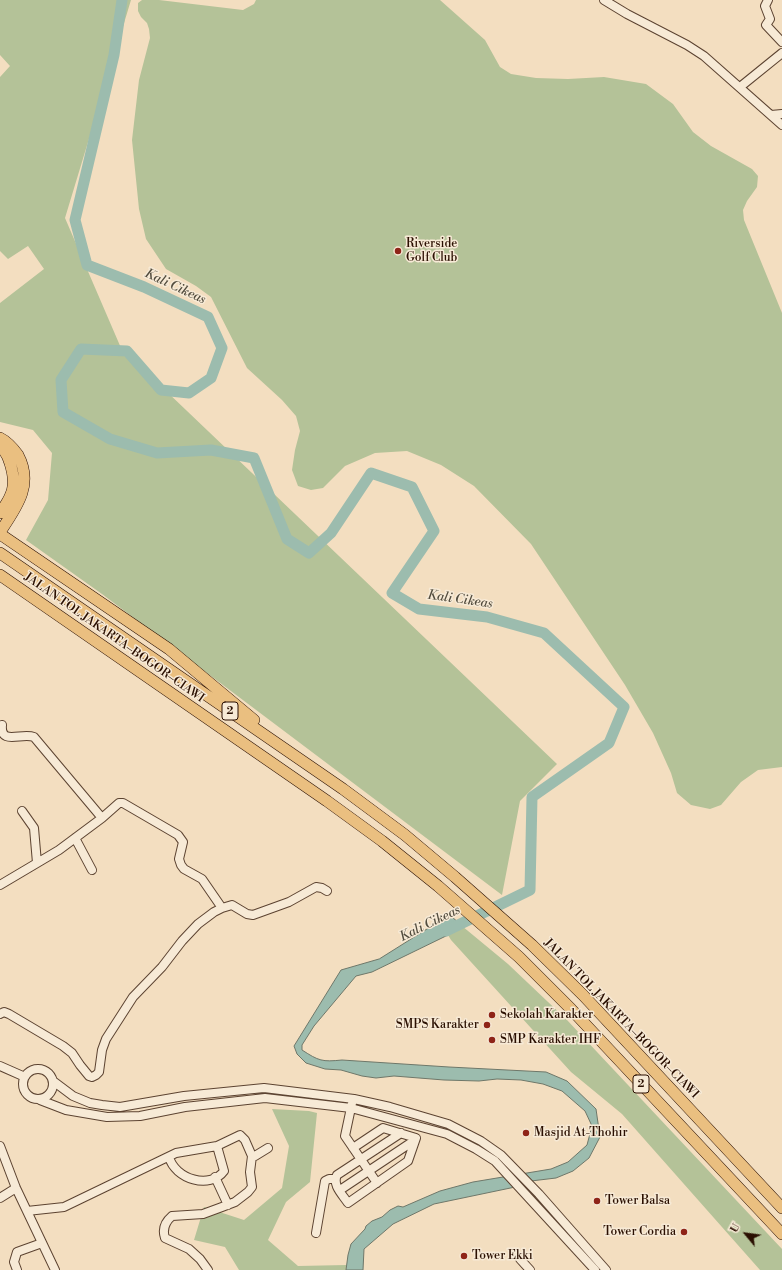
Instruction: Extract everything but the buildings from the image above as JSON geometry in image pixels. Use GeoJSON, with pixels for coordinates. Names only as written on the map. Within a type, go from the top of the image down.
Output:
{"type":"FeatureCollection","features":[{"type":"Feature","properties":{"kind":"highway"},"geometry":{"type":"LineString","coordinates":[[0,438],[14,449],[22,463],[25,478],[24,489],[6,511]]}},
{"type":"Feature","properties":{"kind":"highway"},"geometry":{"type":"LineString","coordinates":[[0,447],[5,451],[8,457],[14,479],[13,488],[0,533],[169,649],[303,762]]}},
{"type":"Feature","properties":{"kind":"highway","name":"JALAN TOL JAKARTA–BOGOR–CIAWI"},"geometry":{"type":"LineString","coordinates":[[0,553],[343,789],[405,835],[510,925],[583,995],[782,1208]]}},
{"type":"Feature","properties":{"kind":"highway","name":"JALAN TOL JAKARTA–BOGOR–CIAWI"},"geometry":{"type":"LineString","coordinates":[[0,575],[327,801],[382,841],[438,886],[519,957],[571,1009],[782,1234]]}},
{"type":"Feature","properties":{"kind":"street"},"geometry":{"type":"LineString","coordinates":[[604,0],[695,50],[714,64],[782,125]]}},
{"type":"Feature","properties":{"kind":"street"},"geometry":{"type":"LineString","coordinates":[[768,0],[765,6],[770,19],[766,25],[782,42]]}},
{"type":"Feature","properties":{"kind":"street"},"geometry":{"type":"LineString","coordinates":[[740,88],[782,53]]}},
{"type":"Feature","properties":{"kind":"street"},"geometry":{"type":"LineString","coordinates":[[771,115],[782,114]]}},
{"type":"Feature","properties":{"kind":"street"},"geometry":{"type":"LineString","coordinates":[[2,725],[1,731],[7,737],[34,736],[102,818]]}},
{"type":"Feature","properties":{"kind":"street"},"geometry":{"type":"LineString","coordinates":[[0,885],[75,838],[102,818],[116,804],[121,803],[178,835],[183,842],[180,859],[181,865],[184,869],[202,878],[222,908]]}},
{"type":"Feature","properties":{"kind":"street"},"geometry":{"type":"LineString","coordinates":[[22,811],[34,828],[37,863]]}},
{"type":"Feature","properties":{"kind":"street"},"geometry":{"type":"LineString","coordinates":[[75,838],[92,870]]}},
{"type":"Feature","properties":{"kind":"street"},"geometry":{"type":"LineString","coordinates":[[0,1014],[4,1012],[9,1014],[64,1046],[72,1053],[89,1076],[96,1076],[99,1072],[102,1050],[106,1039],[134,997],[162,967],[182,941],[198,924],[214,912],[232,904],[247,914],[253,916],[289,902],[316,887],[327,891]]}},
{"type":"Feature","properties":{"kind":"street"},"geometry":{"type":"LineString","coordinates":[[0,1066],[25,1077]]}},
{"type":"Feature","properties":{"kind":"street"},"geometry":{"type":"LineString","coordinates":[[595,1270],[495,1161],[447,1134],[390,1117],[351,1108],[265,1098],[185,1107],[140,1116],[107,1117],[66,1110],[40,1100],[32,1099],[26,1094],[23,1084],[25,1077],[30,1072],[40,1069],[47,1072],[53,1081],[73,1096],[90,1103],[120,1107],[184,1096],[264,1088],[354,1099],[390,1107],[448,1124],[481,1141],[501,1155],[539,1194],[590,1264],[606,1270]]}},
{"type":"Feature","properties":{"kind":"street"},"geometry":{"type":"LineString","coordinates":[[40,1100],[47,1097],[52,1092],[53,1081]]}},
{"type":"Feature","properties":{"kind":"street"},"geometry":{"type":"LineString","coordinates":[[264,1088],[265,1098]]}},
{"type":"Feature","properties":{"kind":"street"},"geometry":{"type":"LineString","coordinates":[[354,1099],[345,1136],[377,1183]]}},
{"type":"Feature","properties":{"kind":"street"},"geometry":{"type":"LineString","coordinates":[[390,1107],[390,1117]]}},
{"type":"Feature","properties":{"kind":"street"},"geometry":{"type":"LineString","coordinates":[[353,1148],[383,1128],[416,1138],[415,1140]]}},
{"type":"Feature","properties":{"kind":"street"},"geometry":{"type":"LineString","coordinates":[[400,1133],[337,1175],[335,1179],[336,1185],[348,1203],[408,1161],[415,1140]]}},
{"type":"Feature","properties":{"kind":"street"},"geometry":{"type":"LineString","coordinates":[[26,1211],[64,1207],[176,1153],[217,1146],[240,1135],[245,1140],[252,1156],[250,1172],[252,1187],[243,1196],[228,1205],[203,1214],[172,1216],[168,1219],[164,1226],[163,1232],[165,1238],[188,1249],[200,1259],[208,1270]]}},
{"type":"Feature","properties":{"kind":"street"},"geometry":{"type":"LineString","coordinates":[[340,1190],[415,1140]]}},
{"type":"Feature","properties":{"kind":"street"},"geometry":{"type":"LineString","coordinates":[[0,1146],[26,1211],[55,1270]]}},
{"type":"Feature","properties":{"kind":"street"},"geometry":{"type":"LineString","coordinates":[[169,1157],[170,1164],[186,1177],[195,1180],[204,1180],[220,1176],[224,1170],[217,1146]]}},
{"type":"Feature","properties":{"kind":"street"},"geometry":{"type":"LineString","coordinates":[[252,1156],[256,1156],[268,1148]]}},
{"type":"Feature","properties":{"kind":"street"},"geometry":{"type":"LineString","coordinates":[[215,1177],[228,1205]]}},
{"type":"Feature","properties":{"kind":"street"},"geometry":{"type":"LineString","coordinates":[[316,1233],[325,1181],[335,1179]]}},
{"type":"Feature","properties":{"kind":"street"},"geometry":{"type":"LineString","coordinates":[[0,1198],[16,1188]]}},
{"type":"Feature","properties":{"kind":"street"},"geometry":{"type":"LineString","coordinates":[[17,1270],[14,1262],[17,1252],[42,1243]]}},
{"type":"Feature","properties":{"kind":"street"},"geometry":{"type":"LineString","coordinates":[[520,1259],[530,1270]]}},
{"type":"Feature","properties":{"kind":"shaded area"},"geometry":{"type":"Polygon","coordinates":[[[0,0],[131,0],[65,218],[121,348],[557,764],[520,801],[502,895],[102,594],[26,540],[48,500],[52,453],[33,430],[0,422],[0,303],[44,269],[28,246],[8,259],[0,251],[0,77],[10,66],[0,55],[0,0]]]}},
{"type":"Feature","properties":{"kind":"shaded area","name":"Riverside Golf Club"},"geometry":{"type":"Polygon","coordinates":[[[142,0],[159,0],[243,10],[254,4],[256,0],[440,0],[485,40],[500,67],[511,74],[536,78],[568,79],[604,77],[646,84],[673,104],[693,132],[711,146],[752,169],[758,176],[757,187],[747,201],[743,210],[744,220],[782,313],[782,767],[758,770],[741,782],[721,805],[710,809],[691,805],[677,793],[671,773],[653,733],[625,685],[531,544],[474,486],[441,465],[407,451],[375,453],[345,466],[323,488],[311,490],[298,486],[292,470],[300,431],[296,416],[282,400],[247,368],[211,297],[196,286],[166,269],[146,239],[139,209],[132,140],[139,80],[150,38],[147,23],[138,11],[138,3],[142,0]]]}},
{"type":"Feature","properties":{"kind":"shaded area"},"geometry":{"type":"Polygon","coordinates":[[[450,915],[462,926],[448,935],[372,972],[356,976],[314,1026],[302,1045],[302,1050],[317,1059],[325,1061],[342,1060],[546,1072],[567,1081],[596,1109],[600,1137],[589,1158],[573,1171],[556,1178],[531,1181],[520,1186],[434,1204],[393,1224],[364,1249],[363,1270],[346,1270],[351,1244],[366,1226],[372,1221],[382,1217],[390,1210],[398,1206],[403,1207],[440,1191],[473,1182],[551,1169],[568,1162],[587,1145],[592,1126],[585,1111],[562,1091],[543,1084],[521,1080],[497,1079],[479,1081],[444,1080],[394,1076],[376,1078],[341,1070],[325,1069],[306,1063],[297,1054],[294,1046],[341,970],[379,959],[450,915]]]}},
{"type":"Feature","properties":{"kind":"shaded area"},"geometry":{"type":"Polygon","coordinates":[[[462,926],[508,964],[567,1020],[782,1249],[782,1270],[760,1270],[622,1114],[571,1072],[451,940],[448,935],[462,926]]]}},
{"type":"Feature","properties":{"kind":"shaded area"},"geometry":{"type":"Polygon","coordinates":[[[272,1109],[309,1111],[317,1113],[310,1182],[286,1202],[268,1240],[298,1266],[346,1265],[346,1270],[239,1270],[225,1247],[194,1240],[204,1207],[244,1220],[282,1188],[289,1146],[272,1109]]]}},
{"type":"Feature","properties":{"kind":"waterway","name":"Kali Cikeas"},"geometry":{"type":"LineString","coordinates":[[122,0],[114,55],[75,220],[87,265],[144,287],[208,317],[222,348],[211,378],[189,393],[161,390],[127,351],[81,349],[61,380],[63,412],[110,439],[157,453],[211,450],[254,458],[287,539],[309,553],[331,533],[371,473],[412,487],[434,531],[392,593],[419,609],[487,617],[544,633],[624,707],[609,743],[532,797],[530,890],[446,931]]}},
{"type":"Feature","properties":{"kind":"place","name":"Riverside Golf Club"},"geometry":{"type":"Point","coordinates":[398,251]}},
{"type":"Feature","properties":{"kind":"place","name":"Sekolah Karakter"},"geometry":{"type":"Point","coordinates":[492,1015]}},
{"type":"Feature","properties":{"kind":"place","name":"SMPS Karakter"},"geometry":{"type":"Point","coordinates":[487,1025]}},
{"type":"Feature","properties":{"kind":"place","name":"SMP Karakter IHF"},"geometry":{"type":"Point","coordinates":[492,1040]}},
{"type":"Feature","properties":{"kind":"place","name":"Masjid At-Thohir"},"geometry":{"type":"Point","coordinates":[526,1133]}},
{"type":"Feature","properties":{"kind":"place","name":"Tower Balsa"},"geometry":{"type":"Point","coordinates":[597,1201]}},
{"type":"Feature","properties":{"kind":"place","name":"Tower Cordia"},"geometry":{"type":"Point","coordinates":[684,1232]}},
{"type":"Feature","properties":{"kind":"place","name":"Tower Ekki"},"geometry":{"type":"Point","coordinates":[464,1256]}}]}
